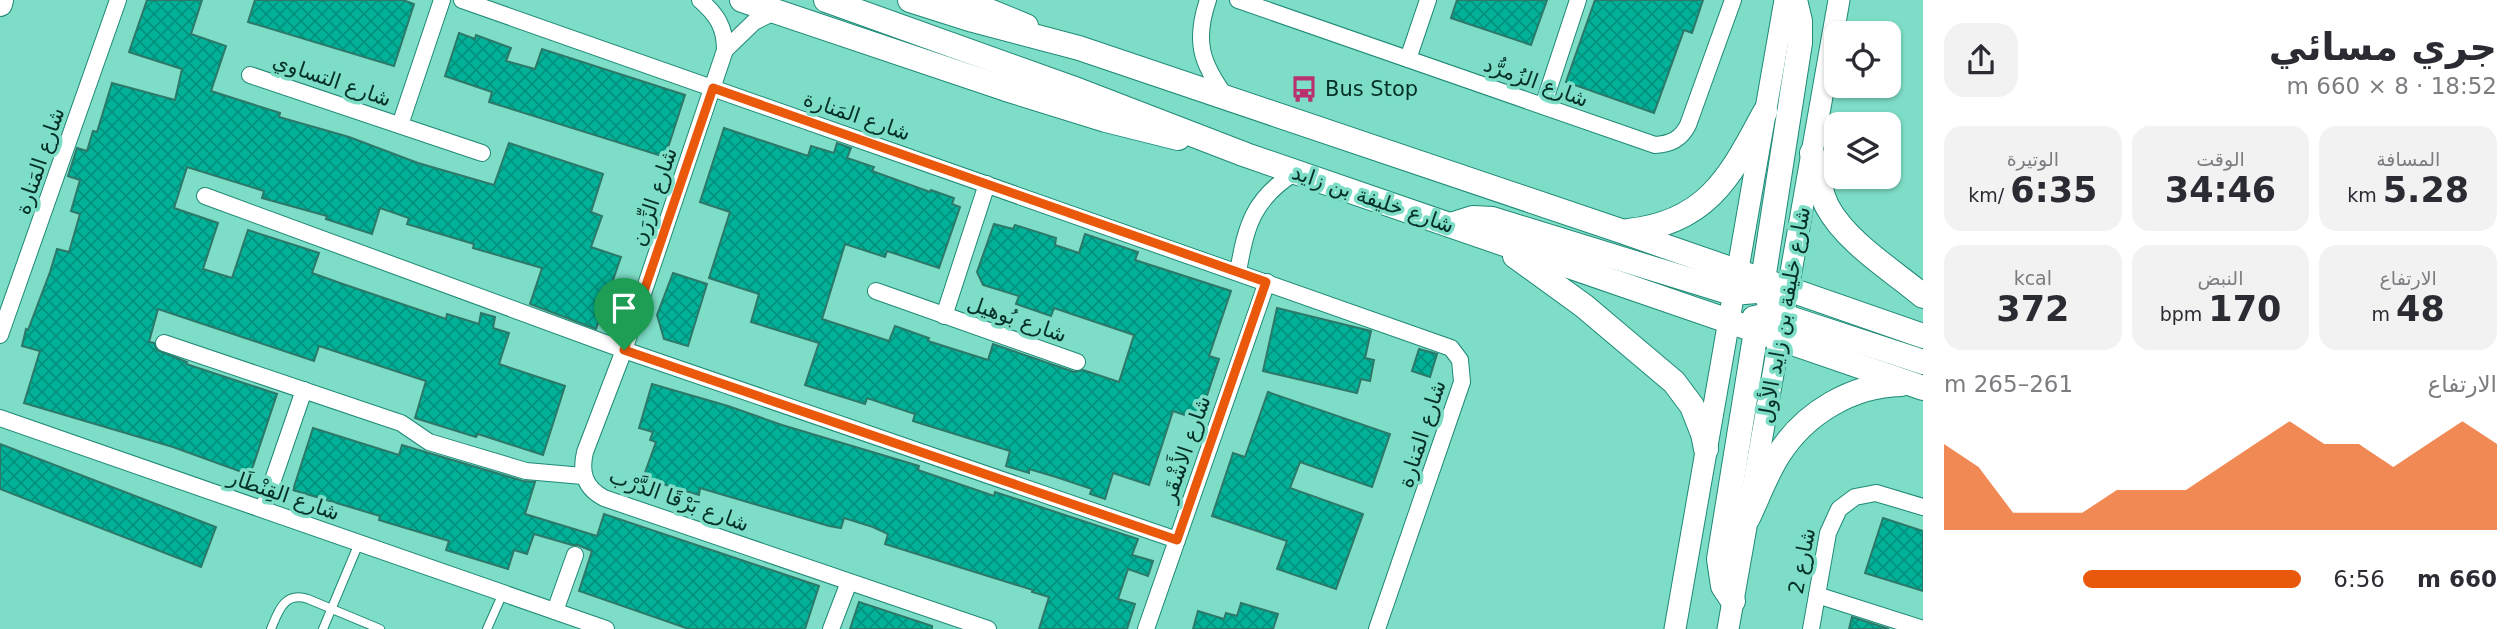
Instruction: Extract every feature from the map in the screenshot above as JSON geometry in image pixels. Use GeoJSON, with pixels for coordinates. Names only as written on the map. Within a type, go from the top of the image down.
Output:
{"type":"FeatureCollection","features":[{"type":"Feature","properties":{"kind":"main road"},"geometry":{"type":"LineString","coordinates":[[742,0],[881,49],[1106,120],[1246,155]]}},
{"type":"Feature","properties":{"kind":"main road","name":"شارع خليفة بن زايد"},"geometry":{"type":"LineString","coordinates":[[826,0],[1072,88],[1246,155],[1728,321],[1761,304],[1923,336]]}},
{"type":"Feature","properties":{"kind":"main road","name":"شارع خليفة بن زايد"},"geometry":{"type":"LineString","coordinates":[[910,0],[1079,48],[1624,232],[1918,386]]}},
{"type":"Feature","properties":{"kind":"main road"},"geometry":{"type":"LineString","coordinates":[[962,0],[1079,48]]}},
{"type":"Feature","properties":{"kind":"main road","name":"شارع خليفة بن زايد الأول"},"geometry":{"type":"LineString","coordinates":[[1728,629],[1748,518],[1761,304],[1765,112],[1786,0]]}},
{"type":"Feature","properties":{"kind":"main road"},"geometry":{"type":"LineString","coordinates":[[1733,601],[1721,577],[1719,559],[1800,43],[1800,20],[1795,0]]}},
{"type":"Feature","properties":{"kind":"main road","name":"شارع خليفة بن زايد الأول"},"geometry":{"type":"LineString","coordinates":[[1761,304],[1812,153],[1839,0]]}},
{"type":"Feature","properties":{"kind":"main road"},"geometry":{"type":"LineString","coordinates":[[1624,232],[1667,223],[1694,210],[1732,173],[1765,112]]}},
{"type":"Feature","properties":{"kind":"main road"},"geometry":{"type":"LineString","coordinates":[[1812,153],[1827,205],[1842,228],[1923,296]]}},
{"type":"Feature","properties":{"kind":"main road"},"geometry":{"type":"LineString","coordinates":[[1450,225],[1473,218],[1492,219],[1761,304],[1923,362]]}},
{"type":"Feature","properties":{"kind":"main road"},"geometry":{"type":"LineString","coordinates":[[1490,239],[1575,300],[1674,382],[1692,406],[1706,449]]}},
{"type":"Feature","properties":{"kind":"main road"},"geometry":{"type":"LineString","coordinates":[[1675,629],[1728,321]]}},
{"type":"Feature","properties":{"kind":"main road"},"geometry":{"type":"LineString","coordinates":[[1748,518],[1777,456],[1793,436],[1819,412],[1835,401],[1865,389],[1918,386]]}},
{"type":"Feature","properties":{"kind":"street","name":"شارع المَنارة"},"geometry":{"type":"LineString","coordinates":[[0,335],[118,0]]}},
{"type":"Feature","properties":{"kind":"street","name":"شارع التساوي"},"geometry":{"type":"LineString","coordinates":[[400,125],[442,0]]}},
{"type":"Feature","properties":{"kind":"street","name":"شارع المَنارة"},"geometry":{"type":"LineString","coordinates":[[462,0],[1444,344],[1456,353],[1460,360],[1463,375],[1460,389],[1377,629]]}},
{"type":"Feature","properties":{"kind":"street"},"geometry":{"type":"LineString","coordinates":[[700,0],[720,22],[724,50]]}},
{"type":"Feature","properties":{"kind":"street"},"geometry":{"type":"LineString","coordinates":[[1208,0],[1202,21],[1202,53],[1206,67],[1226,97]]}},
{"type":"Feature","properties":{"kind":"street","name":"شارع الزُمرُّد"},"geometry":{"type":"LineString","coordinates":[[1238,0],[1656,145],[1671,143],[1688,125],[1733,0]]}},
{"type":"Feature","properties":{"kind":"street"},"geometry":{"type":"LineString","coordinates":[[1408,59],[1428,0]]}},
{"type":"Feature","properties":{"kind":"street"},"geometry":{"type":"LineString","coordinates":[[1542,106],[1578,0]]}},
{"type":"Feature","properties":{"kind":"street"},"geometry":{"type":"LineString","coordinates":[[724,50],[754,22],[776,12]]}},
{"type":"Feature","properties":{"kind":"street","name":"شارع الزِّرَن"},"geometry":{"type":"LineString","coordinates":[[583,476],[585,452],[624,350],[724,50]]}},
{"type":"Feature","properties":{"kind":"street","name":"شارع التساوي"},"geometry":{"type":"LineString","coordinates":[[250,75],[482,153]]}},
{"type":"Feature","properties":{"kind":"street"},"geometry":{"type":"LineString","coordinates":[[1238,272],[1245,234],[1256,209],[1273,188],[1296,172]]}},
{"type":"Feature","properties":{"kind":"street","name":"شارع بُوهيل"},"geometry":{"type":"LineString","coordinates":[[944,316],[987,184]]}},
{"type":"Feature","properties":{"kind":"street"},"geometry":{"type":"LineString","coordinates":[[205,196],[624,350],[1177,540]]}},
{"type":"Feature","properties":{"kind":"street","name":"شارع الأَشْقَر"},"geometry":{"type":"LineString","coordinates":[[1146,629],[1266,282]]}},
{"type":"Feature","properties":{"kind":"street","name":"شارع بُوهيل"},"geometry":{"type":"LineString","coordinates":[[876,291],[1077,362]]}},
{"type":"Feature","properties":{"kind":"street","name":"شارع بَرْقَا الدَّرْب"},"geometry":{"type":"LineString","coordinates":[[164,343],[401,423],[429,442],[530,473],[583,476],[591,489],[604,498],[988,629]]}},
{"type":"Feature","properties":{"kind":"street"},"geometry":{"type":"LineString","coordinates":[[263,509],[304,390]]}},
{"type":"Feature","properties":{"kind":"street","name":"شارع القِنْطَار"},"geometry":{"type":"LineString","coordinates":[[0,418],[606,629]]}},
{"type":"Feature","properties":{"kind":"street","name":"شارع 2"},"geometry":{"type":"LineString","coordinates":[[1811,629],[1830,524],[1839,509],[1865,494],[1876,493],[1923,507]]}},
{"type":"Feature","properties":{"kind":"street"},"geometry":{"type":"LineString","coordinates":[[555,611],[575,555]]}},
{"type":"Feature","properties":{"kind":"street"},"geometry":{"type":"LineString","coordinates":[[831,629],[849,582]]}},
{"type":"Feature","properties":{"kind":"street"},"geometry":{"type":"LineString","coordinates":[[1817,595],[1923,629]]}},
{"type":"Feature","properties":{"kind":"lane"},"geometry":{"type":"LineString","coordinates":[[323,629],[359,543]]}},
{"type":"Feature","properties":{"kind":"lane"},"geometry":{"type":"LineString","coordinates":[[487,629],[503,593]]}},
{"type":"Feature","properties":{"kind":"lane"},"geometry":{"type":"LineString","coordinates":[[271,629],[279,608],[290,598],[302,597],[380,629]]}},
{"type":"Feature","properties":{"kind":"building"},"geometry":{"type":"Polygon","coordinates":[[[147,0],[202,0],[191,34],[226,46],[211,91],[280,113],[279,117],[494,185],[509,143],[603,174],[591,212],[602,216],[591,247],[621,257],[596,329],[530,304],[542,268],[473,248],[474,244],[407,224],[409,218],[380,208],[372,234],[326,219],[327,216],[262,198],[264,191],[187,167],[174,208],[218,223],[203,269],[232,278],[248,230],[319,253],[312,273],[340,283],[446,319],[447,314],[479,324],[481,313],[495,317],[493,328],[509,333],[499,364],[565,386],[543,455],[478,434],[476,437],[415,418],[426,381],[319,346],[314,361],[158,309],[149,342],[154,343],[157,350],[187,362],[186,364],[277,394],[250,475],[173,447],[24,403],[40,351],[22,346],[26,329],[28,330],[57,249],[69,252],[80,214],[71,211],[80,180],[68,176],[77,148],[87,151],[93,131],[97,132],[112,83],[175,100],[182,69],[129,52],[147,0]]]}},
{"type":"Feature","properties":{"kind":"building"},"geometry":{"type":"Polygon","coordinates":[[[255,0],[403,0],[414,4],[394,66],[248,22],[255,0]]]}},
{"type":"Feature","properties":{"kind":"building"},"geometry":{"type":"Polygon","coordinates":[[[1457,0],[1547,0],[1531,45],[1451,18],[1457,0]]]}},
{"type":"Feature","properties":{"kind":"building"},"geometry":{"type":"Polygon","coordinates":[[[1595,0],[1703,0],[1692,33],[1684,30],[1654,113],[1566,82],[1595,0]]]}},
{"type":"Feature","properties":{"kind":"building"},"geometry":{"type":"Polygon","coordinates":[[[459,33],[475,39],[476,35],[511,48],[506,61],[535,69],[542,49],[685,95],[665,157],[489,102],[492,92],[445,76],[459,33]]]}},
{"type":"Feature","properties":{"kind":"building"},"geometry":{"type":"Polygon","coordinates":[[[724,128],[808,156],[811,146],[834,153],[837,143],[851,148],[847,158],[874,167],[872,171],[954,198],[952,204],[960,207],[939,268],[887,251],[885,257],[845,244],[822,319],[889,341],[895,326],[929,338],[928,341],[988,360],[993,344],[1074,372],[1083,370],[1119,382],[1134,335],[1054,308],[1051,316],[1016,304],[1019,296],[983,285],[977,272],[994,224],[1013,229],[1015,225],[1056,238],[1055,245],[1079,253],[1085,234],[1138,252],[1135,260],[1231,291],[1209,356],[1219,359],[1199,420],[1173,411],[1149,485],[1113,473],[1105,499],[1090,494],[1092,489],[1056,477],[1006,466],[1010,451],[913,421],[915,414],[867,398],[865,404],[805,385],[819,343],[751,322],[759,294],[709,278],[730,212],[700,202],[724,128]]]}},
{"type":"Feature","properties":{"kind":"building"},"geometry":{"type":"Polygon","coordinates":[[[673,273],[707,284],[688,346],[664,339],[657,315],[673,273]]]}},
{"type":"Feature","properties":{"kind":"building"},"geometry":{"type":"Polygon","coordinates":[[[1277,308],[1371,331],[1365,358],[1374,360],[1370,381],[1361,379],[1357,393],[1263,371],[1277,308]]]}},
{"type":"Feature","properties":{"kind":"building"},"geometry":{"type":"Polygon","coordinates":[[[1419,349],[1437,354],[1430,377],[1412,371],[1419,349]]]}},
{"type":"Feature","properties":{"kind":"building"},"geometry":{"type":"Polygon","coordinates":[[[652,384],[919,466],[918,470],[994,496],[995,492],[1138,539],[1132,555],[1153,561],[1148,576],[1128,569],[1118,599],[1135,604],[1127,629],[1039,629],[1049,597],[885,544],[888,534],[873,527],[844,518],[841,528],[829,526],[700,488],[699,495],[643,478],[656,442],[650,440],[653,432],[639,428],[652,384]]]}},
{"type":"Feature","properties":{"kind":"building"},"geometry":{"type":"Polygon","coordinates":[[[1268,392],[1390,434],[1372,487],[1300,462],[1290,488],[1363,514],[1336,589],[1277,569],[1287,541],[1212,516],[1233,453],[1245,457],[1268,392]]]}},
{"type":"Feature","properties":{"kind":"building"},"geometry":{"type":"Polygon","coordinates":[[[313,428],[399,455],[402,445],[523,481],[535,482],[525,514],[597,536],[604,514],[819,586],[805,629],[689,629],[579,591],[592,551],[578,545],[534,534],[527,554],[514,550],[508,569],[446,550],[449,541],[379,520],[380,516],[293,490],[313,428]]]}},
{"type":"Feature","properties":{"kind":"building"},"geometry":{"type":"Polygon","coordinates":[[[0,444],[216,527],[201,567],[0,489],[0,444]]]}},
{"type":"Feature","properties":{"kind":"building"},"geometry":{"type":"Polygon","coordinates":[[[1883,518],[1923,531],[1923,591],[1865,573],[1883,518]]]}},
{"type":"Feature","properties":{"kind":"building"},"geometry":{"type":"Polygon","coordinates":[[[859,602],[932,626],[932,629],[850,629],[859,602]]]}},
{"type":"Feature","properties":{"kind":"building"},"geometry":{"type":"Polygon","coordinates":[[[1241,603],[1278,614],[1273,629],[1193,629],[1198,611],[1224,619],[1226,613],[1237,616],[1241,603]]]}},
{"type":"Feature","properties":{"kind":"building"},"geometry":{"type":"Polygon","coordinates":[[[1852,617],[1889,629],[1849,629],[1852,617]]]}},
{"type":"Feature","properties":{"kind":"place","name":"Bus Stop"},"geometry":{"type":"Point","coordinates":[1304,89]}},
{"type":"Feature","properties":{"kind":"route"},"geometry":{"type":"LineString","coordinates":[[713,88],[1266,282],[1177,540],[624,350],[713,88]]}}]}
